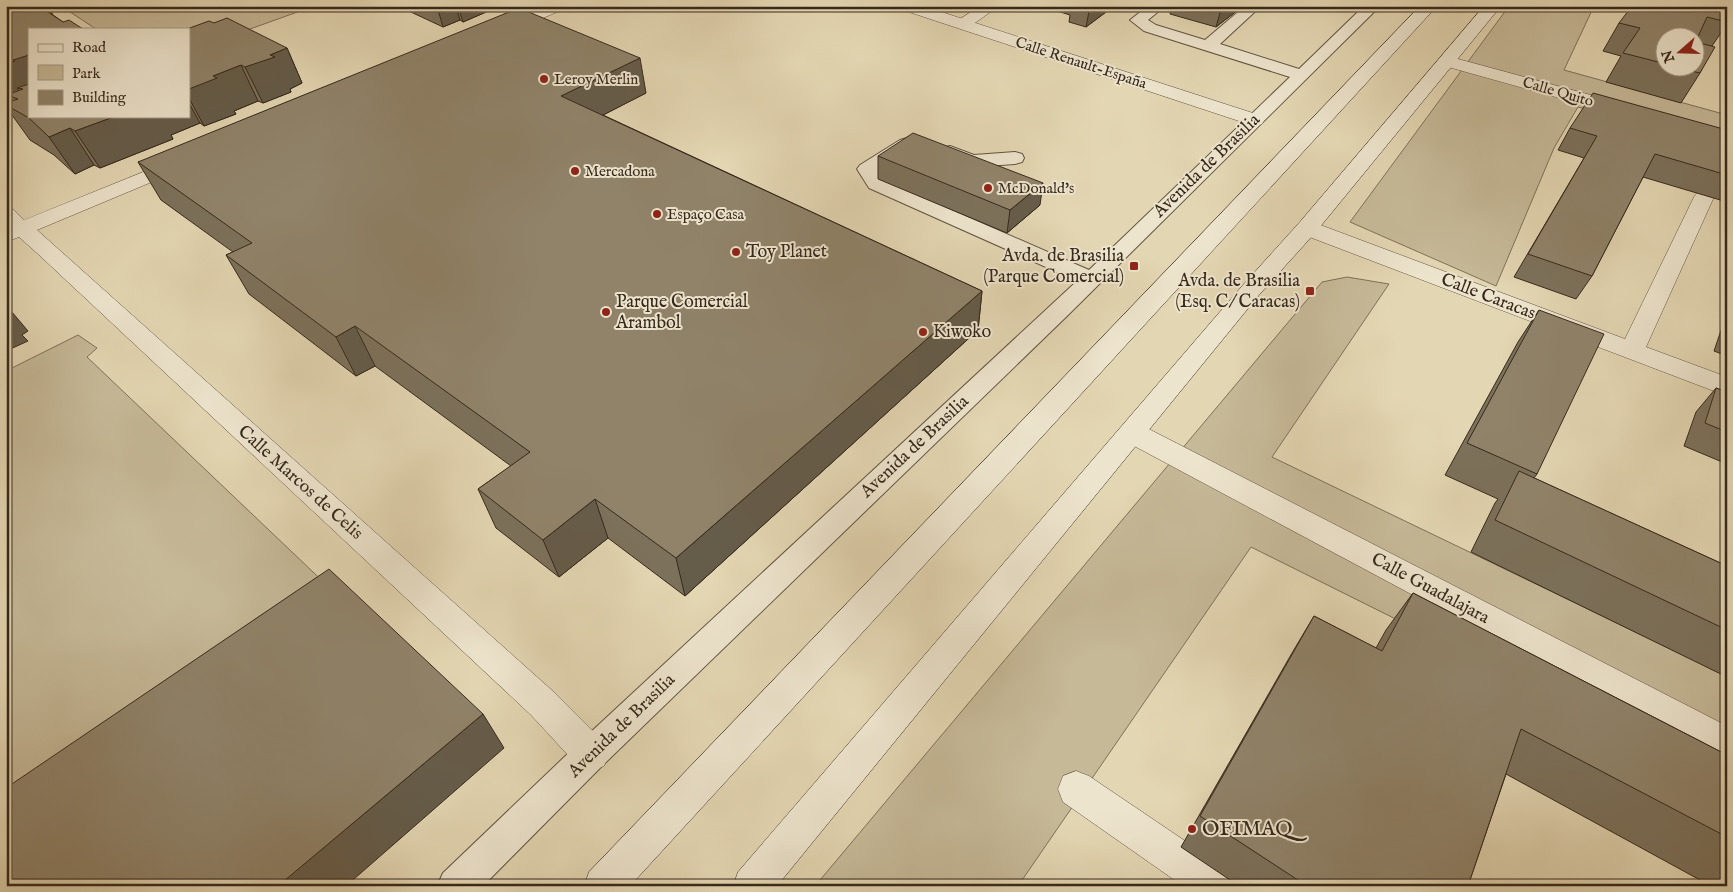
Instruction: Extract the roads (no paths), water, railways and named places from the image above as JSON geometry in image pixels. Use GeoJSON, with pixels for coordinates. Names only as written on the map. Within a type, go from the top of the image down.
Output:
{"type":"FeatureCollection","features":[{"type":"Feature","properties":{"kind":"street"},"geometry":{"type":"LineString","coordinates":[[486,36],[558,6]]}},
{"type":"Feature","properties":{"kind":"street","name":"Calle Renault-España"},"geometry":{"type":"LineString","coordinates":[[906,6],[1255,120]]}},
{"type":"Feature","properties":{"kind":"street"},"geometry":{"type":"LineString","coordinates":[[962,24],[991,6]]}},
{"type":"Feature","properties":{"kind":"street"},"geometry":{"type":"LineString","coordinates":[[603,886],[772,708],[1215,231],[1429,6]]}},
{"type":"Feature","properties":{"kind":"street"},"geometry":{"type":"LineString","coordinates":[[752,886],[1251,290],[1307,228],[1493,6]]}},
{"type":"Feature","properties":{"kind":"street","name":"Calle Quito"},"geometry":{"type":"LineString","coordinates":[[1448,60],[1636,114]]}},
{"type":"Feature","properties":{"kind":"street"},"geometry":{"type":"LineString","coordinates":[[11,226],[201,154]]}},
{"type":"Feature","properties":{"kind":"street"},"geometry":{"type":"LineString","coordinates":[[1632,351],[1704,197]]}},
{"type":"Feature","properties":{"kind":"street","name":"Calle Marcos de Celis"},"geometry":{"type":"LineString","coordinates":[[11,226],[46,249],[543,704],[591,754]]}},
{"type":"Feature","properties":{"kind":"street","name":"Calle Caracas"},"geometry":{"type":"LineString","coordinates":[[1307,228],[1727,387]]}},
{"type":"Feature","properties":{"kind":"street","name":"Calle Guadalajara"},"geometry":{"type":"LineString","coordinates":[[1133,433],[1727,744]]}},
{"type":"Feature","properties":{"kind":"street"},"geometry":{"type":"LineString","coordinates":[[1076,789],[1217,886]]}},
{"type":"Feature","properties":{"kind":"lane"},"geometry":{"type":"LineString","coordinates":[[1158,6],[1138,20],[1150,28],[1302,75]]}},
{"type":"Feature","properties":{"kind":"lane"},"geometry":{"type":"LineString","coordinates":[[1208,46],[1254,6]]}},
{"type":"Feature","properties":{"kind":"lane","name":"Avenida de Brasilia"},"geometry":{"type":"LineString","coordinates":[[456,886],[591,754],[1092,279],[1302,75],[1363,9]]}},
{"type":"Feature","properties":{"kind":"lane"},"geometry":{"type":"LineString","coordinates":[[1014,158],[972,160],[926,144],[906,144],[867,169],[876,184],[1092,279]]}},
{"type":"Feature","properties":{"kind":"place","name":"Leroy Merlin"},"geometry":{"type":"Point","coordinates":[544,79]}},
{"type":"Feature","properties":{"kind":"place","name":"Mercadona"},"geometry":{"type":"Point","coordinates":[575,171]}},
{"type":"Feature","properties":{"kind":"place","name":"McDonald's"},"geometry":{"type":"Point","coordinates":[988,188]}},
{"type":"Feature","properties":{"kind":"place","name":"Espaço Casa"},"geometry":{"type":"Point","coordinates":[657,214]}},
{"type":"Feature","properties":{"kind":"place","name":"Toy Planet"},"geometry":{"type":"Point","coordinates":[736,252]}},
{"type":"Feature","properties":{"kind":"place","name":"Avda. de Brasilia (Parque Comercial)"},"geometry":{"type":"Point","coordinates":[1134,266]}},
{"type":"Feature","properties":{"kind":"place","name":"Avda. de Brasilia (Esq. C/ Caracas)"},"geometry":{"type":"Point","coordinates":[1310,291]}},
{"type":"Feature","properties":{"kind":"place","name":"Parque Comercial Arambol"},"geometry":{"type":"Point","coordinates":[606,312]}},
{"type":"Feature","properties":{"kind":"place","name":"Kiwoko"},"geometry":{"type":"Point","coordinates":[923,332]}},
{"type":"Feature","properties":{"kind":"place","name":"OFIMAQ"},"geometry":{"type":"Point","coordinates":[1192,829]}}]}
